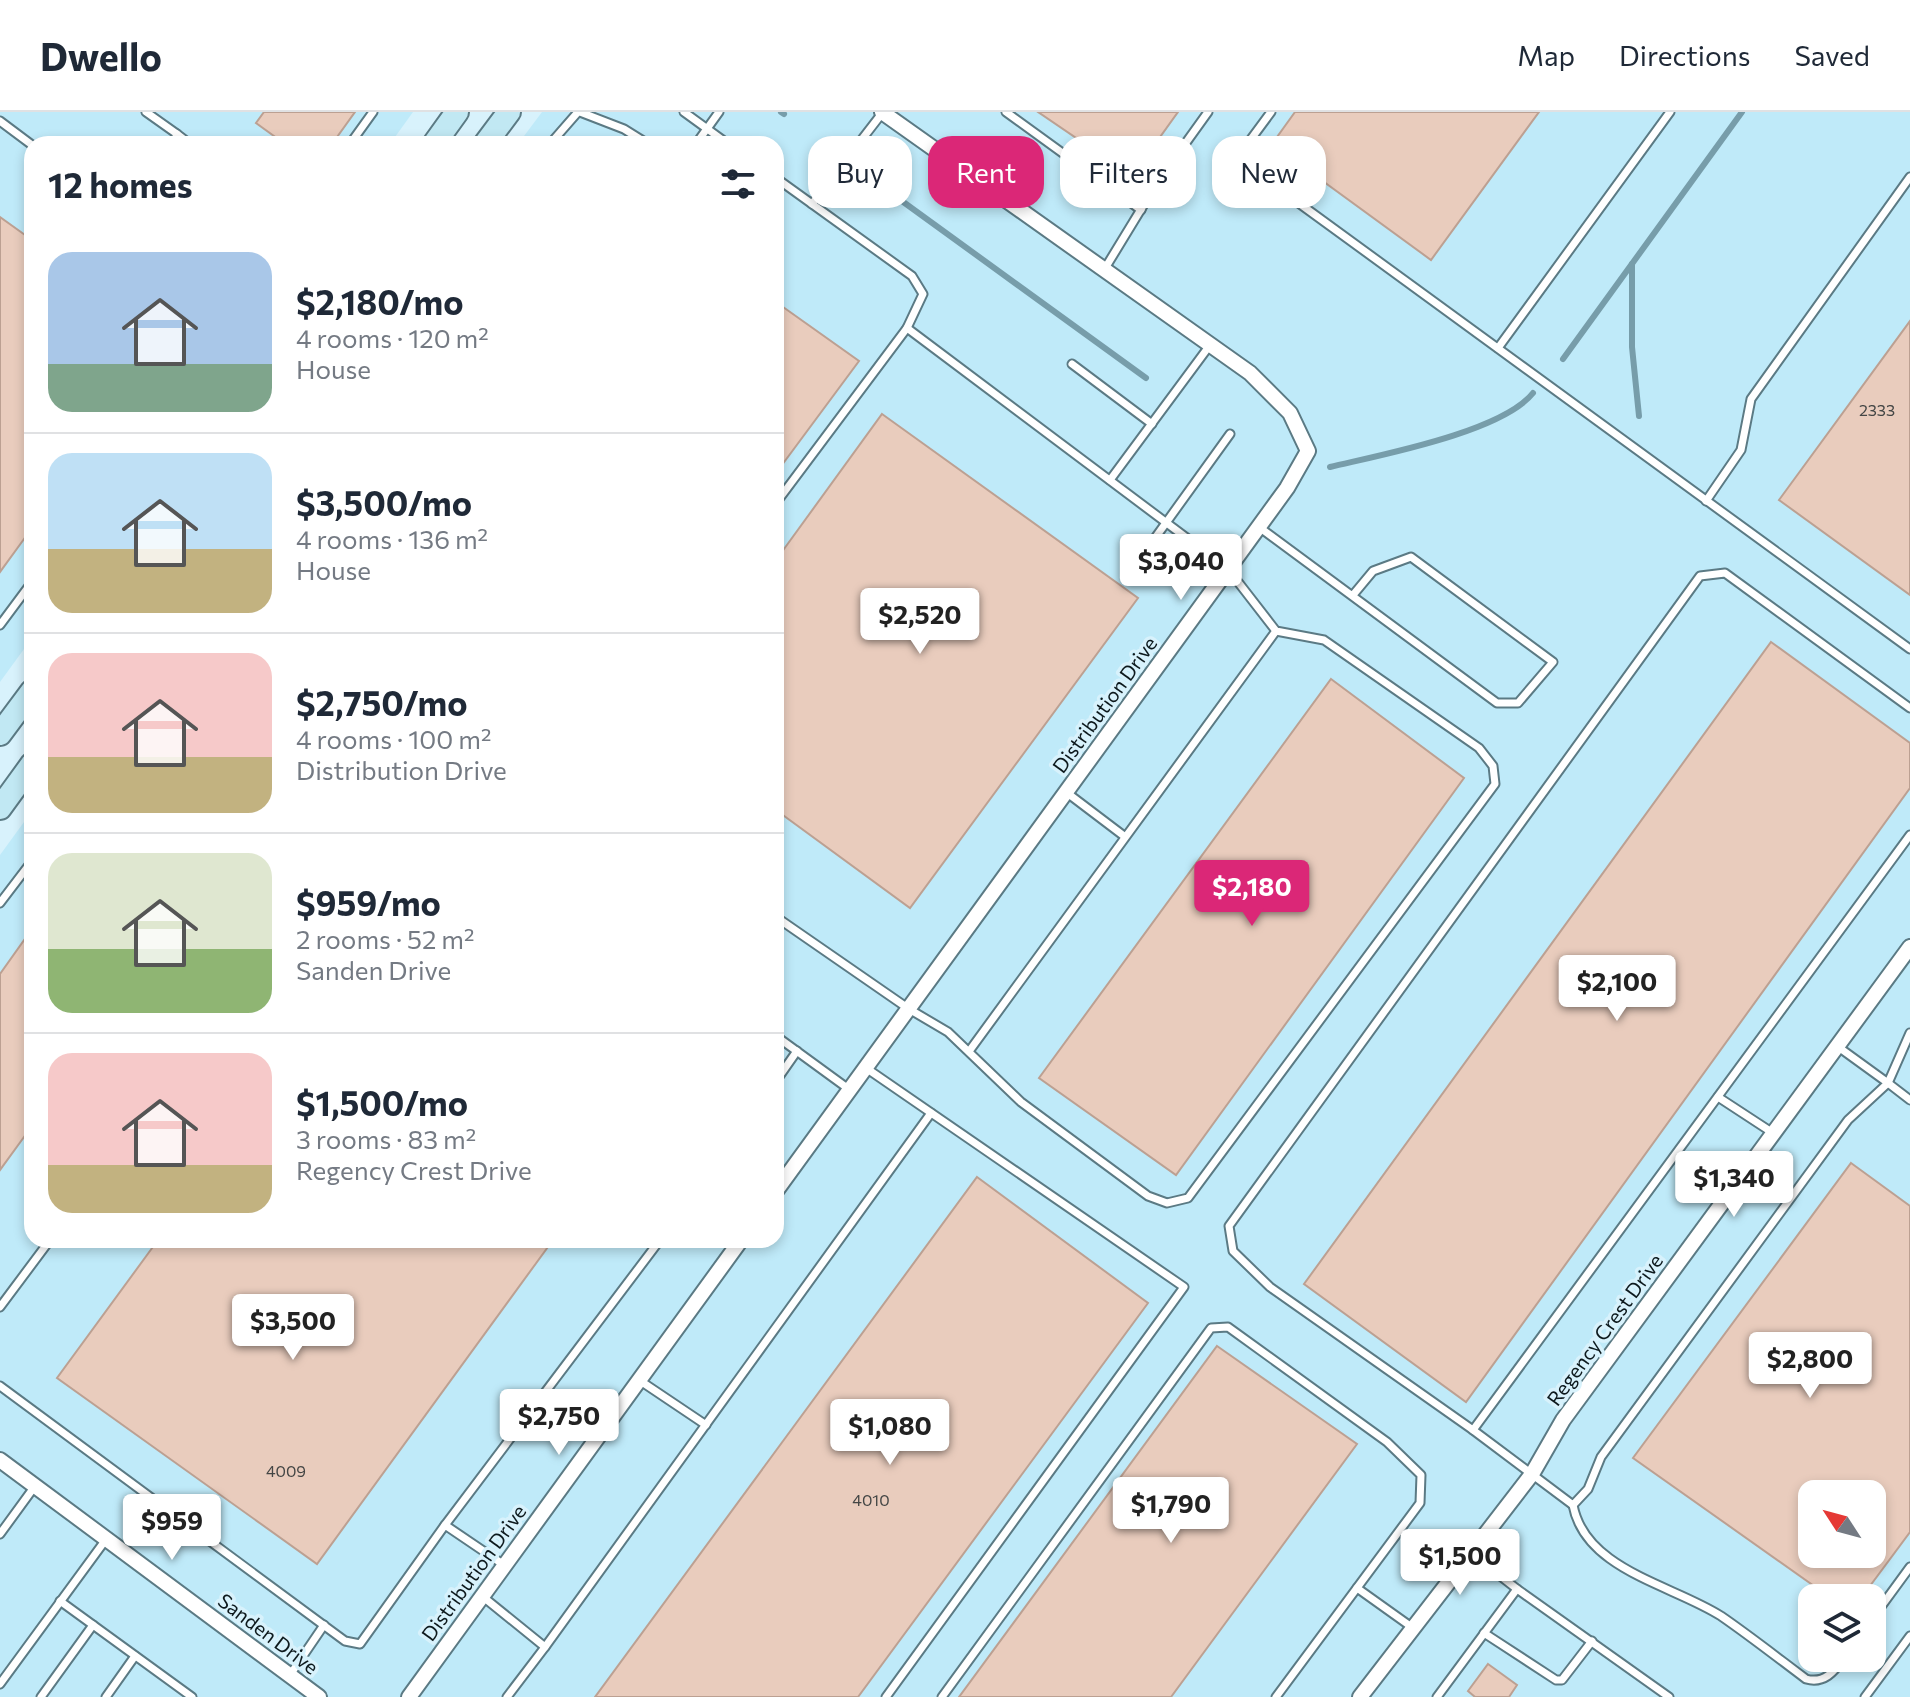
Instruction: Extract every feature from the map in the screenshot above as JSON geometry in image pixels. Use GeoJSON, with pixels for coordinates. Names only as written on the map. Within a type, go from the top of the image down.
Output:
{"type":"FeatureCollection","features":[{"type":"Feature","properties":{"kind":"main road"},"geometry":{"type":"LineString","coordinates":[[440,136],[457,112]]}},
{"type":"Feature","properties":{"kind":"main road"},"geometry":{"type":"LineString","coordinates":[[491,136],[509,112]]}},
{"type":"Feature","properties":{"kind":"main road"},"geometry":{"type":"LineString","coordinates":[[0,734],[24,702]]}},
{"type":"Feature","properties":{"kind":"main road"},"geometry":{"type":"LineString","coordinates":[[0,808],[24,775]]}},
{"type":"Feature","properties":{"kind":"street","name":"Distribution Drive"},"geometry":{"type":"LineString","coordinates":[[784,1180],[1259,527],[1308,451],[1290,413],[1250,373],[883,112]]}},
{"type":"Feature","properties":{"kind":"street","name":"Regency Crest Drive"},"geometry":{"type":"LineString","coordinates":[[1360,1697],[1532,1474],[1563,1420],[1910,947]]}},
{"type":"Feature","properties":{"kind":"street","name":"Distribution Drive"},"geometry":{"type":"LineString","coordinates":[[409,1697],[735,1248]]}},
{"type":"Feature","properties":{"kind":"street","name":"Sanden Drive"},"geometry":{"type":"LineString","coordinates":[[0,1460],[319,1697]]}},
{"type":"Feature","properties":{"kind":"lane"},"geometry":{"type":"LineString","coordinates":[[146,112],[180,136]]}},
{"type":"Feature","properties":{"kind":"lane"},"geometry":{"type":"LineString","coordinates":[[356,136],[373,112]]}},
{"type":"Feature","properties":{"kind":"lane"},"geometry":{"type":"LineString","coordinates":[[557,136],[579,112],[635,136]]}},
{"type":"Feature","properties":{"kind":"lane"},"geometry":{"type":"LineString","coordinates":[[684,112],[717,136]]}},
{"type":"Feature","properties":{"kind":"lane"},"geometry":{"type":"LineString","coordinates":[[702,136],[719,112]]}},
{"type":"Feature","properties":{"kind":"lane"},"geometry":{"type":"LineString","coordinates":[[864,136],[883,112]]}},
{"type":"Feature","properties":{"kind":"lane"},"geometry":{"type":"LineString","coordinates":[[1006,112],[1141,210]]}},
{"type":"Feature","properties":{"kind":"lane"},"geometry":{"type":"LineString","coordinates":[[1104,270],[1208,112]]}},
{"type":"Feature","properties":{"kind":"lane"},"geometry":{"type":"LineString","coordinates":[[1271,112],[1237,158],[1910,649]]}},
{"type":"Feature","properties":{"kind":"lane"},"geometry":{"type":"LineString","coordinates":[[1498,348],[1670,112]]}},
{"type":"Feature","properties":{"kind":"lane"},"geometry":{"type":"LineString","coordinates":[[0,121],[24,139]]}},
{"type":"Feature","properties":{"kind":"lane"},"geometry":{"type":"LineString","coordinates":[[1706,501],[1741,450],[1751,399],[1910,177]]}},
{"type":"Feature","properties":{"kind":"lane"},"geometry":{"type":"LineString","coordinates":[[784,184],[808,201]]}},
{"type":"Feature","properties":{"kind":"lane"},"geometry":{"type":"LineString","coordinates":[[784,492],[907,328],[923,294],[912,276],[818,208]]}},
{"type":"Feature","properties":{"kind":"lane"},"geometry":{"type":"LineString","coordinates":[[784,923],[909,1009],[948,1032],[970,1050],[1012,1095],[1148,1196],[1167,1203],[1188,1198],[1495,784],[1493,766],[1479,748],[1324,640],[1276,631],[1228,569],[907,328]]}},
{"type":"Feature","properties":{"kind":"lane"},"geometry":{"type":"LineString","coordinates":[[1110,480],[1210,345]]}},
{"type":"Feature","properties":{"kind":"lane"},"geometry":{"type":"LineString","coordinates":[[1072,364],[1152,424]]}},
{"type":"Feature","properties":{"kind":"lane"},"geometry":{"type":"LineString","coordinates":[[1132,570],[1230,434]]}},
{"type":"Feature","properties":{"kind":"lane"},"geometry":{"type":"LineString","coordinates":[[1259,527],[1497,703],[1518,703],[1553,662],[1411,557],[1373,571],[1353,595]]}},
{"type":"Feature","properties":{"kind":"lane"},"geometry":{"type":"LineString","coordinates":[[1831,1672],[1815,1682],[1806,1679],[1719,1615],[1634,1574],[1592,1543],[1577,1526],[1573,1505],[1473,1430],[1270,1287],[1233,1251],[1229,1226],[1700,576],[1725,573],[1910,708]]}},
{"type":"Feature","properties":{"kind":"lane"},"geometry":{"type":"LineString","coordinates":[[0,625],[24,593]]}},
{"type":"Feature","properties":{"kind":"lane"},"geometry":{"type":"LineString","coordinates":[[970,1050],[1276,631]]}},
{"type":"Feature","properties":{"kind":"lane"},"geometry":{"type":"LineString","coordinates":[[1066,792],[1124,836]]}},
{"type":"Feature","properties":{"kind":"lane"},"geometry":{"type":"LineString","coordinates":[[1473,1430],[1910,835]]}},
{"type":"Feature","properties":{"kind":"lane"},"geometry":{"type":"LineString","coordinates":[[0,903],[24,872]]}},
{"type":"Feature","properties":{"kind":"lane"},"geometry":{"type":"LineString","coordinates":[[1573,1505],[1588,1489],[1601,1457],[1848,1120],[1888,1083],[1910,1033]]}},
{"type":"Feature","properties":{"kind":"lane"},"geometry":{"type":"LineString","coordinates":[[784,1042],[850,1090]]}},
{"type":"Feature","properties":{"kind":"lane"},"geometry":{"type":"LineString","coordinates":[[1837,1046],[1910,1100]]}},
{"type":"Feature","properties":{"kind":"lane"},"geometry":{"type":"LineString","coordinates":[[784,1070],[797,1051]]}},
{"type":"Feature","properties":{"kind":"lane"},"geometry":{"type":"LineString","coordinates":[[866,1068],[1184,1287],[886,1697]]}},
{"type":"Feature","properties":{"kind":"lane"},"geometry":{"type":"LineString","coordinates":[[1718,1097],[1773,1133]]}},
{"type":"Feature","properties":{"kind":"lane"},"geometry":{"type":"LineString","coordinates":[[507,1697],[931,1113]]}},
{"type":"Feature","properties":{"kind":"lane"},"geometry":{"type":"LineString","coordinates":[[0,1307],[44,1248]]}},
{"type":"Feature","properties":{"kind":"lane"},"geometry":{"type":"LineString","coordinates":[[0,1386],[345,1641],[360,1644],[445,1525],[654,1248]]}},
{"type":"Feature","properties":{"kind":"lane"},"geometry":{"type":"LineString","coordinates":[[942,1697],[1211,1328],[1228,1327],[1387,1442],[1421,1475],[1420,1503],[1276,1697]]}},
{"type":"Feature","properties":{"kind":"lane"},"geometry":{"type":"LineString","coordinates":[[639,1380],[706,1425]]}},
{"type":"Feature","properties":{"kind":"lane"},"geometry":{"type":"LineString","coordinates":[[0,1534],[35,1486]]}},
{"type":"Feature","properties":{"kind":"lane"},"geometry":{"type":"LineString","coordinates":[[445,1525],[504,1565]]}},
{"type":"Feature","properties":{"kind":"lane"},"geometry":{"type":"LineString","coordinates":[[0,1684],[107,1538]]}},
{"type":"Feature","properties":{"kind":"lane"},"geometry":{"type":"LineString","coordinates":[[1470,1552],[1669,1697]]}},
{"type":"Feature","properties":{"kind":"lane"},"geometry":{"type":"LineString","coordinates":[[1886,1600],[1910,1567]]}},
{"type":"Feature","properties":{"kind":"lane"},"geometry":{"type":"LineString","coordinates":[[1357,1588],[1413,1628]]}},
{"type":"Feature","properties":{"kind":"lane"},"geometry":{"type":"LineString","coordinates":[[1437,1697],[1517,1589]]}},
{"type":"Feature","properties":{"kind":"lane"},"geometry":{"type":"LineString","coordinates":[[482,1596],[545,1647]]}},
{"type":"Feature","properties":{"kind":"lane"},"geometry":{"type":"LineString","coordinates":[[60,1601],[192,1697]]}},
{"type":"Feature","properties":{"kind":"lane"},"geometry":{"type":"LineString","coordinates":[[41,1697],[93,1625]]}},
{"type":"Feature","properties":{"kind":"lane"},"geometry":{"type":"LineString","coordinates":[[290,1675],[324,1625]]}},
{"type":"Feature","properties":{"kind":"lane"},"geometry":{"type":"LineString","coordinates":[[1484,1633],[1556,1680],[1562,1680],[1592,1641]]}},
{"type":"Feature","properties":{"kind":"lane"},"geometry":{"type":"LineString","coordinates":[[1865,1697],[1910,1636]]}},
{"type":"Feature","properties":{"kind":"lane"},"geometry":{"type":"LineString","coordinates":[[106,1697],[135,1656]]}},
{"type":"Feature","properties":{"kind":"shaded area"},"geometry":{"type":"Polygon","coordinates":[[[0,112],[413,112],[396,136],[24,136],[24,649],[0,682],[0,112]]]}},
{"type":"Feature","properties":{"kind":"shaded area"},"geometry":{"type":"Polygon","coordinates":[[[542,112],[1910,112],[1910,1697],[0,1697],[0,855],[24,822],[24,1248],[784,1248],[784,136],[524,136],[542,112]]]}},
{"type":"Feature","properties":{"kind":"building"},"geometry":{"type":"Polygon","coordinates":[[[264,112],[355,112],[338,136],[274,136],[256,123],[264,112]]]}},
{"type":"Feature","properties":{"kind":"building"},"geometry":{"type":"Polygon","coordinates":[[[1038,112],[1178,112],[1161,136],[1073,136],[1038,112]]]}},
{"type":"Feature","properties":{"kind":"building"},"geometry":{"type":"Polygon","coordinates":[[[1295,112],[1539,112],[1431,260],[1326,183],[1326,136],[1278,136],[1295,112]]]}},
{"type":"Feature","properties":{"kind":"building"},"geometry":{"type":"Polygon","coordinates":[[[0,217],[24,234],[24,539],[0,572],[0,217]]]}},
{"type":"Feature","properties":{"kind":"building"},"geometry":{"type":"Polygon","coordinates":[[[784,308],[859,361],[784,462],[784,308]]]}},
{"type":"Feature","properties":{"kind":"building"},"geometry":{"type":"Polygon","coordinates":[[[1910,321],[1910,595],[1779,500],[1910,321]]]}},
{"type":"Feature","properties":{"kind":"building"},"geometry":{"type":"Polygon","coordinates":[[[882,414],[1138,598],[910,908],[784,816],[784,549],[882,414]]]}},
{"type":"Feature","properties":{"kind":"building"},"geometry":{"type":"Polygon","coordinates":[[[1771,642],[1910,743],[1910,788],[1466,1402],[1304,1284],[1771,642]]]}},
{"type":"Feature","properties":{"kind":"building"},"geometry":{"type":"Polygon","coordinates":[[[1331,679],[1464,778],[1176,1175],[1039,1078],[1331,679]]]}},
{"type":"Feature","properties":{"kind":"building"},"geometry":{"type":"Polygon","coordinates":[[[24,940],[24,1137],[0,1170],[0,974],[24,940]]]}},
{"type":"Feature","properties":{"kind":"building"},"geometry":{"type":"Polygon","coordinates":[[[1851,1163],[1910,1206],[1910,1532],[1886,1564],[1886,1480],[1798,1480],[1798,1568],[1883,1568],[1871,1584],[1811,1584],[1633,1458],[1851,1163]]]}},
{"type":"Feature","properties":{"kind":"building"},"geometry":{"type":"Polygon","coordinates":[[[977,1177],[1148,1303],[858,1697],[595,1697],[977,1177]]]}},
{"type":"Feature","properties":{"kind":"building"},"geometry":{"type":"Polygon","coordinates":[[[152,1248],[547,1248],[317,1564],[57,1378],[152,1248]]]}},
{"type":"Feature","properties":{"kind":"building"},"geometry":{"type":"Polygon","coordinates":[[[1217,1346],[1357,1444],[1171,1697],[959,1697],[1217,1346]]]}},
{"type":"Feature","properties":{"kind":"building"},"geometry":{"type":"Polygon","coordinates":[[[1488,1664],[1517,1685],[1509,1697],[1475,1697],[1468,1691],[1488,1664]]]}},
{"type":"Feature","properties":{"kind":"waterway"},"geometry":{"type":"LineString","coordinates":[[1563,359],[1742,112]]}},
{"type":"Feature","properties":{"kind":"waterway"},"geometry":{"type":"LineString","coordinates":[[912,208],[1146,378]]}},
{"type":"Feature","properties":{"kind":"waterway"},"geometry":{"type":"LineString","coordinates":[[1632,264],[1632,347],[1639,416]]}},
{"type":"Feature","properties":{"kind":"waterway"},"geometry":{"type":"LineString","coordinates":[[1330,467],[1408,449],[1468,430],[1517,407],[1533,393]]}}]}
